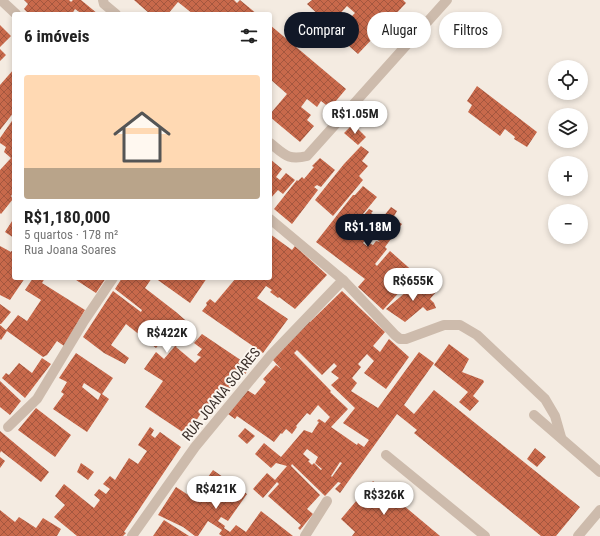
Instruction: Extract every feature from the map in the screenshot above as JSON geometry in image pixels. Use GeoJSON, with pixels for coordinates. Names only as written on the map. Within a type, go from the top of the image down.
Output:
{"type":"FeatureCollection","features":[{"type":"Feature","properties":{"kind":"street"},"geometry":{"type":"LineString","coordinates":[[1,0],[14,12]]}},
{"type":"Feature","properties":{"kind":"street"},"geometry":{"type":"LineString","coordinates":[[103,0],[104,4],[114,12]]}},
{"type":"Feature","properties":{"kind":"street"},"geometry":{"type":"LineString","coordinates":[[272,145],[286,156],[297,159],[307,156],[447,0]]}},
{"type":"Feature","properties":{"kind":"street"},"geometry":{"type":"LineString","coordinates":[[272,221],[343,280],[395,336],[400,339],[406,339],[444,325],[460,325],[477,336],[545,399],[555,416],[561,437]]}},
{"type":"Feature","properties":{"kind":"street"},"geometry":{"type":"LineString","coordinates":[[8,427],[36,399],[84,321],[112,280]]}},
{"type":"Feature","properties":{"kind":"street","name":"RUA JOANA SOARES"},"geometry":{"type":"LineString","coordinates":[[132,536],[195,447],[271,355],[343,280]]}},
{"type":"Feature","properties":{"kind":"street"},"geometry":{"type":"LineString","coordinates":[[534,415],[600,472]]}},
{"type":"Feature","properties":{"kind":"street"},"geometry":{"type":"LineString","coordinates":[[386,455],[485,536]]}},
{"type":"Feature","properties":{"kind":"street"},"geometry":{"type":"LineString","coordinates":[[305,536],[327,501]]}},
{"type":"Feature","properties":{"kind":"street"},"geometry":{"type":"LineString","coordinates":[[578,536],[600,510]]}},
{"type":"Feature","properties":{"kind":"building"},"geometry":{"type":"Polygon","coordinates":[[[24,0],[69,0],[71,2],[73,0],[81,0],[96,12],[79,12],[75,9],[73,12],[27,12],[24,9],[28,4],[24,0]]]}},
{"type":"Feature","properties":{"kind":"building"},"geometry":{"type":"Polygon","coordinates":[[[134,0],[234,0],[237,3],[240,0],[255,12],[190,12],[178,2],[170,12],[148,12],[134,0]]]}},
{"type":"Feature","properties":{"kind":"building"},"geometry":{"type":"Polygon","coordinates":[[[312,0],[403,0],[406,3],[398,12],[367,12],[367,44],[358,54],[351,48],[359,48],[359,12],[354,12],[347,6],[342,12],[315,12],[307,4],[312,0]]]}},
{"type":"Feature","properties":{"kind":"building"},"geometry":{"type":"Polygon","coordinates":[[[0,25],[11,36],[0,47],[0,25]]]}},
{"type":"Feature","properties":{"kind":"building"},"geometry":{"type":"Polygon","coordinates":[[[272,27],[284,37],[284,48],[297,48],[346,89],[330,108],[321,101],[317,107],[307,99],[301,107],[311,115],[307,120],[314,126],[300,142],[272,119],[272,112],[287,94],[272,81],[272,27]]]}},
{"type":"Feature","properties":{"kind":"building"},"geometry":{"type":"Polygon","coordinates":[[[0,49],[6,55],[0,61],[0,49]]]}},
{"type":"Feature","properties":{"kind":"building"},"geometry":{"type":"Polygon","coordinates":[[[12,71],[12,115],[0,130],[0,85],[12,71]]]}},
{"type":"Feature","properties":{"kind":"building"},"geometry":{"type":"Polygon","coordinates":[[[477,86],[537,132],[527,147],[514,139],[515,137],[505,129],[500,136],[468,112],[472,105],[467,101],[477,86]]]}},
{"type":"Feature","properties":{"kind":"building"},"geometry":{"type":"Polygon","coordinates":[[[12,121],[12,200],[1,214],[0,170],[11,158],[4,152],[6,147],[0,143],[0,138],[12,121]]]}},
{"type":"Feature","properties":{"kind":"building"},"geometry":{"type":"Polygon","coordinates":[[[353,124],[366,137],[358,145],[344,133],[353,124]]]}},
{"type":"Feature","properties":{"kind":"building"},"geometry":{"type":"Polygon","coordinates":[[[361,146],[369,152],[362,161],[368,166],[359,176],[363,180],[333,216],[315,200],[344,164],[361,146]]]}},
{"type":"Feature","properties":{"kind":"building"},"geometry":{"type":"Polygon","coordinates":[[[320,158],[335,170],[321,187],[317,185],[314,187],[318,190],[292,224],[274,209],[297,180],[298,181],[302,177],[304,179],[314,167],[312,166],[320,158]]]}},
{"type":"Feature","properties":{"kind":"building"},"geometry":{"type":"Polygon","coordinates":[[[272,161],[282,169],[276,177],[280,180],[286,173],[295,180],[283,194],[278,190],[272,197],[272,161]]]}},
{"type":"Feature","properties":{"kind":"building"},"geometry":{"type":"Polygon","coordinates":[[[363,186],[377,197],[344,237],[345,238],[369,209],[373,211],[371,213],[375,216],[373,218],[379,222],[391,207],[397,211],[393,218],[402,224],[385,247],[387,249],[375,264],[377,266],[390,251],[416,274],[383,310],[358,287],[365,279],[316,242],[353,195],[355,195],[363,186]],[[370,234],[363,243],[367,246],[369,243],[373,245],[376,241],[380,242],[370,234]]]}},
{"type":"Feature","properties":{"kind":"building"},"geometry":{"type":"Polygon","coordinates":[[[12,221],[12,237],[5,232],[12,221]]]}},
{"type":"Feature","properties":{"kind":"building"},"geometry":{"type":"Polygon","coordinates":[[[272,235],[292,250],[295,246],[327,275],[295,309],[270,292],[272,290],[266,286],[257,298],[288,319],[263,353],[202,311],[210,299],[215,303],[234,280],[272,280],[272,235]]]}},
{"type":"Feature","properties":{"kind":"building"},"geometry":{"type":"Polygon","coordinates":[[[0,246],[12,251],[12,280],[24,280],[10,300],[0,295],[0,246]]]}},
{"type":"Feature","properties":{"kind":"building"},"geometry":{"type":"Polygon","coordinates":[[[32,280],[44,280],[42,283],[85,310],[64,346],[57,341],[47,355],[43,357],[7,331],[1,340],[0,339],[0,325],[6,330],[18,315],[27,321],[41,300],[25,290],[32,280]]]}},
{"type":"Feature","properties":{"kind":"building"},"geometry":{"type":"Polygon","coordinates":[[[76,280],[105,280],[96,293],[76,280]]]}},
{"type":"Feature","properties":{"kind":"building"},"geometry":{"type":"Polygon","coordinates":[[[121,280],[151,280],[145,288],[192,326],[176,347],[195,363],[201,357],[197,355],[202,349],[194,343],[202,334],[251,367],[240,380],[238,379],[208,413],[203,410],[187,435],[145,407],[163,381],[144,369],[156,352],[164,359],[175,346],[164,338],[156,348],[126,324],[111,345],[129,358],[125,364],[104,353],[83,337],[113,291],[141,312],[142,310],[115,289],[121,280]],[[171,320],[164,329],[171,334],[177,325],[171,320]]]}},
{"type":"Feature","properties":{"kind":"building"},"geometry":{"type":"Polygon","coordinates":[[[158,280],[206,280],[190,303],[158,280]]]}},
{"type":"Feature","properties":{"kind":"building"},"geometry":{"type":"Polygon","coordinates":[[[420,280],[436,292],[430,299],[436,308],[427,311],[423,307],[405,322],[386,309],[420,280]]]}},
{"type":"Feature","properties":{"kind":"building"},"geometry":{"type":"Polygon","coordinates":[[[342,291],[385,332],[373,346],[380,352],[389,339],[409,357],[386,389],[364,373],[374,361],[367,354],[358,364],[361,367],[352,378],[357,383],[351,391],[378,408],[419,352],[434,363],[404,405],[414,414],[434,390],[580,507],[556,536],[541,536],[414,433],[417,430],[397,414],[340,493],[335,489],[341,483],[338,482],[325,496],[292,464],[291,466],[320,495],[307,509],[313,514],[300,530],[298,528],[301,525],[268,496],[279,484],[277,482],[263,498],[253,489],[267,473],[275,480],[287,466],[276,463],[271,468],[255,454],[264,443],[281,457],[304,430],[312,433],[319,422],[317,421],[319,419],[325,423],[330,417],[318,405],[310,415],[307,413],[296,426],[297,427],[292,434],[286,429],[274,442],[237,416],[235,419],[228,414],[247,390],[255,395],[266,382],[263,379],[276,365],[282,370],[272,359],[308,320],[310,322],[342,291]],[[297,350],[294,353],[348,409],[331,427],[357,445],[358,443],[364,447],[369,440],[343,423],[355,408],[331,385],[339,378],[331,372],[337,366],[334,363],[322,375],[297,350]],[[307,449],[303,454],[310,460],[308,461],[312,465],[314,463],[321,470],[322,469],[315,463],[318,457],[307,449]],[[340,462],[331,476],[332,477],[342,463],[340,462]]]}},
{"type":"Feature","properties":{"kind":"building"},"geometry":{"type":"Polygon","coordinates":[[[0,304],[11,312],[1,324],[0,324],[0,304]]]}},
{"type":"Feature","properties":{"kind":"building"},"geometry":{"type":"Polygon","coordinates":[[[449,344],[469,359],[462,372],[483,380],[484,382],[473,396],[479,401],[470,411],[459,402],[468,392],[434,365],[449,344]]]}},
{"type":"Feature","properties":{"kind":"building"},"geometry":{"type":"Polygon","coordinates":[[[76,353],[113,378],[102,394],[109,399],[87,432],[53,409],[64,394],[61,392],[67,382],[59,378],[76,353]],[[84,383],[82,387],[98,400],[101,394],[84,383]]]}},
{"type":"Feature","properties":{"kind":"building"},"geometry":{"type":"Polygon","coordinates":[[[42,358],[51,364],[25,398],[2,378],[6,373],[9,375],[19,363],[32,373],[42,358]]]}},
{"type":"Feature","properties":{"kind":"building"},"geometry":{"type":"Polygon","coordinates":[[[0,381],[21,401],[10,415],[0,407],[0,381]]]}},
{"type":"Feature","properties":{"kind":"building"},"geometry":{"type":"Polygon","coordinates":[[[36,408],[71,435],[55,457],[18,430],[36,408]]]}},
{"type":"Feature","properties":{"kind":"building"},"geometry":{"type":"Polygon","coordinates":[[[150,427],[154,430],[151,435],[155,438],[160,432],[181,447],[124,532],[126,533],[123,536],[77,536],[54,517],[65,505],[55,496],[64,484],[94,508],[100,500],[94,495],[99,489],[106,494],[110,489],[103,484],[110,476],[115,480],[129,458],[138,464],[147,451],[138,445],[150,427]]]}},
{"type":"Feature","properties":{"kind":"building"},"geometry":{"type":"Polygon","coordinates":[[[245,428],[255,436],[247,444],[238,436],[245,428]]]}},
{"type":"Feature","properties":{"kind":"building"},"geometry":{"type":"Polygon","coordinates":[[[0,431],[49,472],[41,482],[1,451],[0,453],[0,431]]]}},
{"type":"Feature","properties":{"kind":"building"},"geometry":{"type":"Polygon","coordinates":[[[535,448],[546,457],[537,467],[527,459],[535,448]]]}},
{"type":"Feature","properties":{"kind":"building"},"geometry":{"type":"Polygon","coordinates":[[[0,457],[5,461],[0,468],[0,457]]]}},
{"type":"Feature","properties":{"kind":"building"},"geometry":{"type":"Polygon","coordinates":[[[81,463],[94,472],[88,480],[77,472],[81,463]]]}},
{"type":"Feature","properties":{"kind":"building"},"geometry":{"type":"Polygon","coordinates":[[[213,470],[247,494],[228,521],[221,517],[218,521],[225,526],[224,528],[230,532],[236,525],[246,532],[261,511],[293,536],[222,536],[219,534],[222,530],[208,521],[198,536],[195,536],[183,527],[158,515],[176,487],[193,498],[213,470]]]}},
{"type":"Feature","properties":{"kind":"building"},"geometry":{"type":"Polygon","coordinates":[[[373,481],[440,536],[352,536],[355,532],[341,519],[373,481]]]}},
{"type":"Feature","properties":{"kind":"building"},"geometry":{"type":"Polygon","coordinates":[[[0,510],[15,522],[19,517],[36,528],[43,518],[61,529],[57,536],[0,536],[0,510]]]}},
{"type":"Feature","properties":{"kind":"building"},"geometry":{"type":"Polygon","coordinates":[[[164,520],[189,536],[153,536],[164,520]]]}}]}
